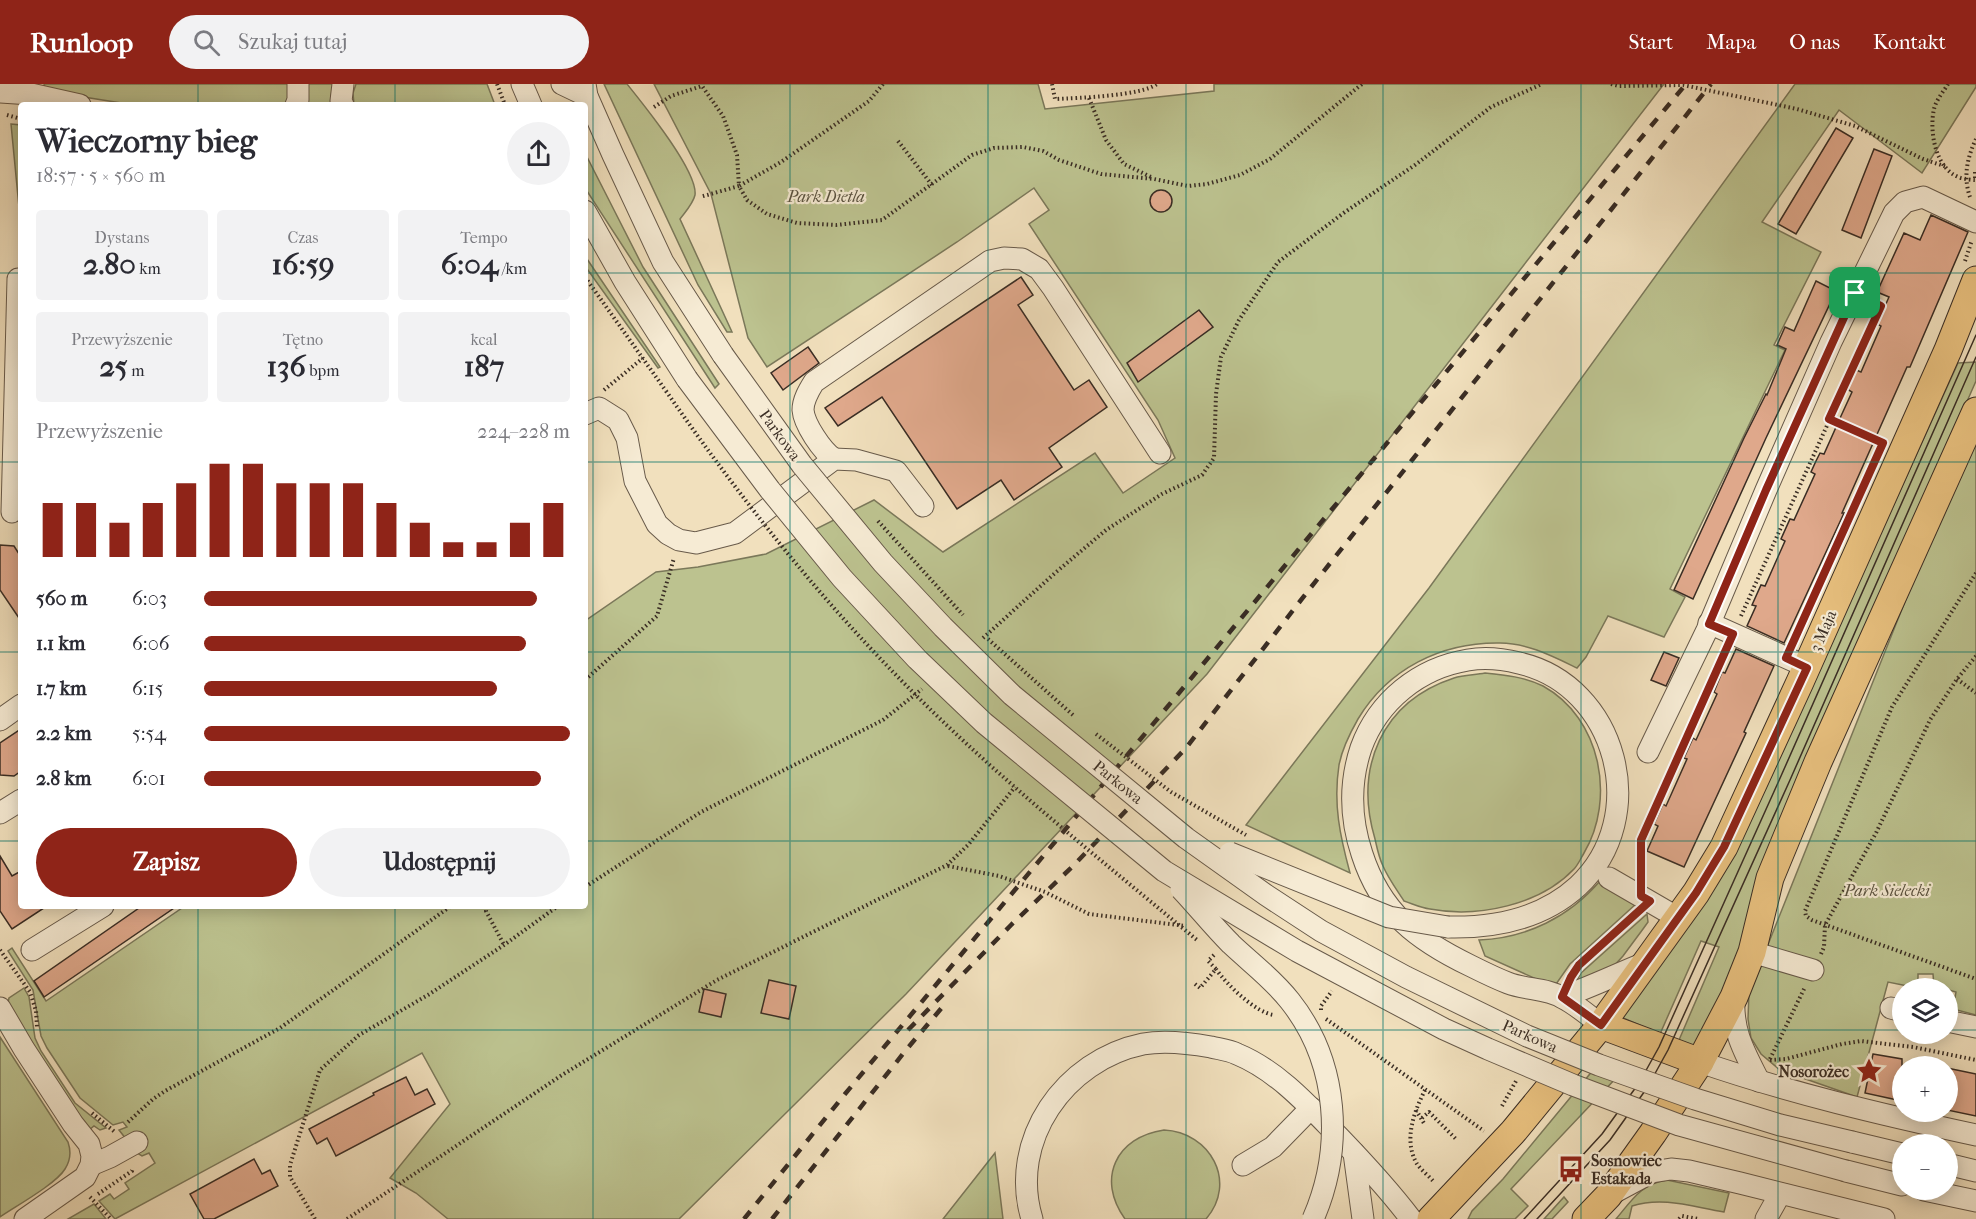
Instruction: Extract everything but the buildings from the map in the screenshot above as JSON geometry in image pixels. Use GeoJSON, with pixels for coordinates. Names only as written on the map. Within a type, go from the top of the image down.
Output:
{"type":"FeatureCollection","features":[{"type":"Feature","properties":{"kind":"main road","name":"3 Maja"},"geometry":{"type":"LineString","coordinates":[[1431,1219],[1513,1132],[1601,1025],[1678,918],[1724,847],[1807,668],[1948,350],[1969,273]]}},
{"type":"Feature","properties":{"kind":"main road"},"geometry":{"type":"LineString","coordinates":[[1586,1219],[1608,1196],[1700,1062],[1734,997],[1752,952],[1774,868],[1818,762],[1976,411]]}},
{"type":"Feature","properties":{"kind":"main road"},"geometry":{"type":"LineString","coordinates":[[1601,1025],[1700,1062]]}},
{"type":"Feature","properties":{"kind":"street"},"geometry":{"type":"LineString","coordinates":[[297,102],[298,84]]}},
{"type":"Feature","properties":{"kind":"street"},"geometry":{"type":"LineString","coordinates":[[342,102],[343,84]]}},
{"type":"Feature","properties":{"kind":"street"},"geometry":{"type":"LineString","coordinates":[[522,84],[530,102]]}},
{"type":"Feature","properties":{"kind":"street"},"geometry":{"type":"LineString","coordinates":[[562,84],[584,95]]}},
{"type":"Feature","properties":{"kind":"street"},"geometry":{"type":"LineString","coordinates":[[0,92],[31,94],[67,102]]}},
{"type":"Feature","properties":{"kind":"street","name":"Parkowa"},"geometry":{"type":"LineString","coordinates":[[588,103],[663,262],[723,355],[802,465],[883,562],[943,627],[1012,695],[1186,838],[1321,931],[1406,977],[1527,1036],[1599,1065],[1695,1099],[1780,1125],[1892,1152]]}},
{"type":"Feature","properties":{"kind":"street"},"geometry":{"type":"LineString","coordinates":[[1648,752],[1709,624],[1766,490],[1855,293],[1894,213],[1905,202],[1923,197],[1976,222]]}},
{"type":"Feature","properties":{"kind":"street","name":"Parkowa"},"geometry":{"type":"LineString","coordinates":[[588,216],[625,282],[687,380],[835,569],[917,658],[984,723],[1164,871],[1297,951],[1444,1029],[1488,1049],[1573,1085],[1679,1125],[1892,1182]]}},
{"type":"Feature","properties":{"kind":"street"},"geometry":{"type":"LineString","coordinates":[[588,242],[625,282]]}},
{"type":"Feature","properties":{"kind":"street"},"geometry":{"type":"LineString","coordinates":[[834,459],[818,442],[808,426],[803,410],[806,395],[814,382],[957,282],[990,261],[1004,258],[1022,259],[1039,269],[1160,453]]}},
{"type":"Feature","properties":{"kind":"street"},"geometry":{"type":"LineString","coordinates":[[11,512],[18,279]]}},
{"type":"Feature","properties":{"kind":"street"},"geometry":{"type":"LineString","coordinates":[[592,411],[618,420],[627,438],[635,481],[657,524],[679,540],[696,543],[735,533],[834,459],[856,460],[896,471],[923,506]]}},
{"type":"Feature","properties":{"kind":"street"},"geometry":{"type":"LineString","coordinates":[[1709,624],[1807,668]]}},
{"type":"Feature","properties":{"kind":"street"},"geometry":{"type":"LineString","coordinates":[[1186,838],[1230,853],[1365,908],[1389,916],[1427,924],[1467,928],[1488,926],[1526,917],[1544,909],[1562,898],[1591,872],[1609,839],[1615,820],[1617,800],[1617,778],[1608,740],[1599,722],[1578,695],[1549,673],[1532,666],[1490,658],[1454,662],[1420,676],[1403,688],[1376,717],[1367,732],[1355,765],[1352,804],[1358,841],[1365,864],[1393,912],[1423,940],[1456,959],[1510,984],[1562,997],[1601,1025]]}},
{"type":"Feature","properties":{"kind":"street"},"geometry":{"type":"LineString","coordinates":[[0,720],[18,707]]}},
{"type":"Feature","properties":{"kind":"street"},"geometry":{"type":"LineString","coordinates":[[0,813],[18,802]]}},
{"type":"Feature","properties":{"kind":"street"},"geometry":{"type":"LineString","coordinates":[[1164,871],[1232,944],[1282,992],[1311,1034],[1329,1085],[1333,1122],[1329,1167],[1323,1194],[1313,1219]]}},
{"type":"Feature","properties":{"kind":"street"},"geometry":{"type":"LineString","coordinates":[[1609,878],[1678,918]]}},
{"type":"Feature","properties":{"kind":"street"},"geometry":{"type":"LineString","coordinates":[[32,950],[98,909]]}},
{"type":"Feature","properties":{"kind":"street"},"geometry":{"type":"LineString","coordinates":[[1752,952],[1813,970]]}},
{"type":"Feature","properties":{"kind":"street"},"geometry":{"type":"LineString","coordinates":[[1562,997],[1645,963]]}},
{"type":"Feature","properties":{"kind":"street"},"geometry":{"type":"LineString","coordinates":[[1734,997],[1735,1029],[1759,1081]]}},
{"type":"Feature","properties":{"kind":"street"},"geometry":{"type":"LineString","coordinates":[[0,1008],[73,1124],[89,1144],[92,1156],[91,1165],[85,1177],[25,1219]]}},
{"type":"Feature","properties":{"kind":"street"},"geometry":{"type":"LineString","coordinates":[[1958,1023],[1976,1027]]}},
{"type":"Feature","properties":{"kind":"street"},"geometry":{"type":"LineString","coordinates":[[1032,1219],[1026,1180],[1033,1143],[1042,1119],[1056,1097],[1069,1082],[1114,1053],[1145,1044],[1167,1042],[1200,1045],[1235,1053],[1266,1069],[1311,1108],[1354,1152],[1408,1214]]}},
{"type":"Feature","properties":{"kind":"street"},"geometry":{"type":"LineString","coordinates":[[1700,1062],[1886,1116],[1976,1136]]}},
{"type":"Feature","properties":{"kind":"street"},"geometry":{"type":"LineString","coordinates":[[1243,1165],[1273,1147],[1311,1108]]}},
{"type":"Feature","properties":{"kind":"street"},"geometry":{"type":"LineString","coordinates":[[91,1165],[110,1157],[131,1133]]}},
{"type":"Feature","properties":{"kind":"street"},"geometry":{"type":"LineString","coordinates":[[1354,1152],[1364,1219]]}},
{"type":"Feature","properties":{"kind":"street"},"geometry":{"type":"LineString","coordinates":[[1958,1167],[1976,1171]]}},
{"type":"Feature","properties":{"kind":"street"},"geometry":{"type":"LineString","coordinates":[[1608,1196],[1652,1172],[1671,1169],[1689,1171],[1884,1219]]}},
{"type":"Feature","properties":{"kind":"street"},"geometry":{"type":"LineString","coordinates":[[1766,1219],[1780,1194]]}},
{"type":"Feature","properties":{"kind":"street"},"geometry":{"type":"LineString","coordinates":[[1958,1197],[1976,1201]]}},
{"type":"Feature","properties":{"kind":"path"},"geometry":{"type":"LineString","coordinates":[[496,84],[504,102]]}},
{"type":"Feature","properties":{"kind":"path"},"geometry":{"type":"LineString","coordinates":[[654,107],[671,96],[707,84]]}},
{"type":"Feature","properties":{"kind":"path"},"geometry":{"type":"LineString","coordinates":[[700,197],[739,186],[782,162],[869,101],[883,84]]}},
{"type":"Feature","properties":{"kind":"path"},"geometry":{"type":"LineString","coordinates":[[1052,84],[1055,99],[1089,98],[1145,90],[1157,84]]}},
{"type":"Feature","properties":{"kind":"path"},"geometry":{"type":"LineString","coordinates":[[702,86],[723,116],[737,155],[739,186],[747,200],[767,214],[798,223],[836,225],[882,220],[972,155],[994,148],[1023,147],[1043,151],[1059,160],[1101,174],[1154,179],[1188,186],[1207,184],[1240,175],[1270,159],[1362,84]]}},
{"type":"Feature","properties":{"kind":"path"},"geometry":{"type":"LineString","coordinates":[[978,642],[1106,530],[1162,494],[1203,475],[1214,458],[1216,394],[1221,357],[1239,320],[1278,262],[1345,212],[1415,165],[1491,107],[1542,84]]}},
{"type":"Feature","properties":{"kind":"path"},"geometry":{"type":"LineString","coordinates":[[1611,84],[1619,86],[1683,85],[1797,109],[1855,126],[1923,159],[1947,167]]}},
{"type":"Feature","properties":{"kind":"path"},"geometry":{"type":"LineString","coordinates":[[1948,84],[1934,107],[1932,135],[1938,158],[1960,178],[1976,180],[1975,172]]}},
{"type":"Feature","properties":{"kind":"path"},"geometry":{"type":"LineString","coordinates":[[1089,98],[1106,140],[1124,164],[1154,179]]}},
{"type":"Feature","properties":{"kind":"path"},"geometry":{"type":"LineString","coordinates":[[0,113],[18,118]]}},
{"type":"Feature","properties":{"kind":"path"},"geometry":{"type":"LineString","coordinates":[[1969,273],[1976,222],[1966,179],[1968,159],[1976,139]]}},
{"type":"Feature","properties":{"kind":"path"},"geometry":{"type":"LineString","coordinates":[[898,141],[932,185]]}},
{"type":"Feature","properties":{"kind":"path"},"geometry":{"type":"LineString","coordinates":[[588,280],[666,391]]}},
{"type":"Feature","properties":{"kind":"path"},"geometry":{"type":"LineString","coordinates":[[1562,997],[1579,965],[1645,898],[1641,840],[1881,306],[1855,293]]}},
{"type":"Feature","properties":{"kind":"path"},"geometry":{"type":"LineString","coordinates":[[609,386],[643,358]]}},
{"type":"Feature","properties":{"kind":"path"},"geometry":{"type":"LineString","coordinates":[[1829,419],[1883,443]]}},
{"type":"Feature","properties":{"kind":"path"},"geometry":{"type":"LineString","coordinates":[[1880,450],[1887,433]]}},
{"type":"Feature","properties":{"kind":"path"},"geometry":{"type":"LineString","coordinates":[[876,518],[966,618]]}},
{"type":"Feature","properties":{"kind":"path"},"geometry":{"type":"LineString","coordinates":[[588,677],[657,616],[679,540]]}},
{"type":"Feature","properties":{"kind":"path"},"geometry":{"type":"LineString","coordinates":[[1976,573],[1892,707],[1805,911],[1806,916],[1825,925],[1976,979]]}},
{"type":"Feature","properties":{"kind":"path"},"geometry":{"type":"LineString","coordinates":[[982,634],[1082,723]]}},
{"type":"Feature","properties":{"kind":"path"},"geometry":{"type":"LineString","coordinates":[[1825,925],[1876,833],[1930,720],[1976,656]]}},
{"type":"Feature","properties":{"kind":"path"},"geometry":{"type":"LineString","coordinates":[[1958,679],[1976,693]]}},
{"type":"Feature","properties":{"kind":"path"},"geometry":{"type":"LineString","coordinates":[[588,885],[701,812],[883,720],[926,685]]}},
{"type":"Feature","properties":{"kind":"path"},"geometry":{"type":"LineString","coordinates":[[1091,730],[1171,792],[1251,838]]}},
{"type":"Feature","properties":{"kind":"path"},"geometry":{"type":"LineString","coordinates":[[347,1219],[562,1075],[717,980],[947,865],[968,845],[1015,787]]}},
{"type":"Feature","properties":{"kind":"path"},"geometry":{"type":"LineString","coordinates":[[947,865],[999,876],[1045,892],[1089,914],[1165,923]]}},
{"type":"Feature","properties":{"kind":"path"},"geometry":{"type":"LineString","coordinates":[[131,1133],[165,1090],[280,1028],[447,909]]}},
{"type":"Feature","properties":{"kind":"path"},"geometry":{"type":"LineString","coordinates":[[486,909],[504,945]]}},
{"type":"Feature","properties":{"kind":"path"},"geometry":{"type":"LineString","coordinates":[[315,1219],[291,1177],[290,1165],[320,1070],[359,1035],[428,995],[554,909]]}},
{"type":"Feature","properties":{"kind":"path"},"geometry":{"type":"LineString","coordinates":[[0,950],[26,986]]}},
{"type":"Feature","properties":{"kind":"path"},"geometry":{"type":"LineString","coordinates":[[1214,955],[1208,961],[1222,979],[1261,1011],[1283,1015]]}},
{"type":"Feature","properties":{"kind":"path"},"geometry":{"type":"LineString","coordinates":[[1195,984],[1200,988],[1216,969]]}},
{"type":"Feature","properties":{"kind":"path"},"geometry":{"type":"LineString","coordinates":[[1323,1018],[1485,1131]]}},
{"type":"Feature","properties":{"kind":"path"},"geometry":{"type":"LineString","coordinates":[[1769,1060],[1786,1059],[1861,1041],[1913,1047],[1976,1060]]}},
{"type":"Feature","properties":{"kind":"path"},"geometry":{"type":"LineString","coordinates":[[1501,1107],[1522,1072]]}},
{"type":"Feature","properties":{"kind":"path"},"geometry":{"type":"LineString","coordinates":[[1408,1214],[1434,1182],[1418,1165],[1409,1144],[1415,1110],[1425,1090]]}},
{"type":"Feature","properties":{"kind":"path"},"geometry":{"type":"LineString","coordinates":[[1415,1110],[1425,1125]]}},
{"type":"Feature","properties":{"kind":"path"},"geometry":{"type":"LineString","coordinates":[[1422,1118],[1429,1112],[1456,1139]]}},
{"type":"Feature","properties":{"kind":"path"},"geometry":{"type":"LineString","coordinates":[[1480,1136],[1491,1124]]}},
{"type":"Feature","properties":{"kind":"path"},"geometry":{"type":"LineString","coordinates":[[87,1194],[111,1219]]}},
{"type":"Feature","properties":{"kind":"path"},"geometry":{"type":"LineString","coordinates":[[1679,1219],[1683,1216],[1698,1219]]}},
{"type":"Feature","properties":{"kind":"green space"},"geometry":{"type":"Polygon","coordinates":[[[44,84],[288,84],[289,86],[287,102],[115,102],[46,91],[44,84]]]}},
{"type":"Feature","properties":{"kind":"green space"},"geometry":{"type":"Polygon","coordinates":[[[307,84],[333,84],[332,102],[306,102],[307,84]]]}},
{"type":"Feature","properties":{"kind":"green space"},"geometry":{"type":"Polygon","coordinates":[[[356,84],[487,84],[494,102],[354,102],[353,93],[356,84]]]}},
{"type":"Feature","properties":{"kind":"green space"},"geometry":{"type":"Polygon","coordinates":[[[604,84],[627,84],[668,138],[688,170],[694,184],[695,195],[691,205],[680,219],[732,332],[727,332],[698,285],[604,84]]]}},
{"type":"Feature","properties":{"kind":"green space","name":"Park Dietla"},"geometry":{"type":"Polygon","coordinates":[[[654,84],[1038,84],[1045,109],[1214,91],[1214,84],[1664,84],[1207,674],[906,994],[679,1219],[448,1219],[416,1193],[390,1178],[450,1104],[422,1053],[115,1219],[99,1201],[110,1194],[114,1199],[129,1189],[125,1183],[155,1163],[149,1153],[142,1156],[137,1153],[119,1130],[127,1127],[123,1122],[113,1125],[80,1098],[41,1036],[33,990],[8,951],[12,948],[46,1001],[181,909],[588,909],[588,619],[656,572],[698,567],[766,554],[874,500],[943,552],[1095,453],[1123,493],[1175,458],[1158,420],[1029,224],[1049,210],[1034,188],[957,242],[767,367],[748,338],[711,194],[654,84]]]}},
{"type":"Feature","properties":{"kind":"green space"},"geometry":{"type":"Polygon","coordinates":[[[1795,84],[1976,84],[1976,87],[1922,173],[1839,110],[1762,222],[1821,252],[1774,345],[1785,350],[1670,589],[1685,597],[1664,637],[1608,616],[1586,657],[1577,668],[1530,648],[1500,643],[1457,647],[1437,653],[1401,673],[1370,701],[1352,730],[1340,759],[1337,807],[1350,873],[1246,825],[1429,588],[1795,84]]]}},
{"type":"Feature","properties":{"kind":"green space"},"geometry":{"type":"Polygon","coordinates":[[[11,124],[18,125],[18,197],[11,124]]]}},
{"type":"Feature","properties":{"kind":"green space"},"geometry":{"type":"Polygon","coordinates":[[[588,159],[643,267],[719,384],[715,388],[588,193],[588,159]]]}},
{"type":"Feature","properties":{"kind":"green space"},"geometry":{"type":"Polygon","coordinates":[[[588,260],[660,367],[658,368],[588,270],[588,260]]]}},
{"type":"Feature","properties":{"kind":"green space"},"geometry":{"type":"Polygon","coordinates":[[[1976,362],[1976,381],[1762,867],[1742,950],[1696,1047],[1679,1040],[1719,947],[1701,941],[1660,1034],[1621,1017],[1735,854],[1958,363],[1976,362]]]}},
{"type":"Feature","properties":{"kind":"green space","name":"Park Sielecki"},"geometry":{"type":"Polygon","coordinates":[[[1976,439],[1976,1015],[1958,1010],[1958,978],[1933,978],[1933,974],[1918,974],[1918,978],[1892,978],[1892,983],[1888,982],[1857,1097],[1780,1070],[1761,1054],[1751,1038],[1748,1019],[1749,992],[1922,559],[1976,439]]]}},
{"type":"Feature","properties":{"kind":"green space"},"geometry":{"type":"Polygon","coordinates":[[[1485,673],[1522,678],[1543,686],[1563,700],[1578,718],[1590,739],[1597,761],[1600,785],[1599,809],[1594,832],[1574,869],[1544,892],[1526,900],[1488,910],[1468,912],[1423,908],[1404,901],[1380,860],[1369,813],[1368,787],[1372,763],[1379,741],[1391,721],[1408,703],[1429,689],[1454,678],[1485,673]]]}},
{"type":"Feature","properties":{"kind":"green space"},"geometry":{"type":"Polygon","coordinates":[[[1600,881],[1637,903],[1570,964],[1554,987],[1485,956],[1479,940],[1514,935],[1546,923],[1575,905],[1600,881]]]}},
{"type":"Feature","properties":{"kind":"green space"},"geometry":{"type":"Polygon","coordinates":[[[1647,914],[1648,922],[1611,969],[1575,984],[1581,973],[1647,914]]]}},
{"type":"Feature","properties":{"kind":"green space"},"geometry":{"type":"Polygon","coordinates":[[[24,988],[29,997],[35,1038],[41,1051],[75,1103],[106,1128],[100,1130],[94,1126],[89,1130],[32,1047],[8,1002],[9,998],[24,988]]]}},
{"type":"Feature","properties":{"kind":"green space"},"geometry":{"type":"Polygon","coordinates":[[[0,1037],[68,1142],[70,1152],[65,1169],[60,1175],[45,1188],[0,1217],[0,1037]]]}},
{"type":"Feature","properties":{"kind":"green space"},"geometry":{"type":"Polygon","coordinates":[[[1594,1069],[1617,1077],[1511,1189],[1528,1206],[1515,1219],[1468,1219],[1472,1211],[1503,1179],[1594,1069]]]}},
{"type":"Feature","properties":{"kind":"green space"},"geometry":{"type":"Polygon","coordinates":[[[1164,1130],[1180,1133],[1194,1140],[1206,1149],[1214,1161],[1219,1175],[1219,1190],[1215,1205],[1206,1219],[1125,1219],[1116,1204],[1112,1189],[1112,1175],[1123,1151],[1134,1141],[1147,1134],[1164,1130]]]}},
{"type":"Feature","properties":{"kind":"green space"},"geometry":{"type":"Polygon","coordinates":[[[995,1153],[1003,1219],[943,1219],[995,1153]]]}},
{"type":"Feature","properties":{"kind":"green space"},"geometry":{"type":"Polygon","coordinates":[[[1667,1180],[1729,1193],[1724,1212],[1678,1203],[1655,1202],[1632,1206],[1629,1219],[1616,1219],[1632,1199],[1644,1189],[1667,1180]]]}},
{"type":"Feature","properties":{"kind":"green space"},"geometry":{"type":"Polygon","coordinates":[[[1564,1197],[1568,1202],[1552,1219],[1544,1219],[1564,1197]]]}},
{"type":"Feature","properties":{"kind":"green space"},"geometry":{"type":"Polygon","coordinates":[[[94,1204],[106,1219],[68,1219],[94,1204]]]}},
{"type":"Feature","properties":{"kind":"tram line"},"geometry":{"type":"LineString","coordinates":[[1524,1219],[1602,1134],[1639,1083],[1659,1047],[1976,335]]}},
{"type":"Feature","properties":{"kind":"tram line"},"geometry":{"type":"LineString","coordinates":[[1537,1219],[1610,1140],[1647,1088],[1668,1050],[1790,780],[1976,357]]}},
{"type":"Feature","properties":{"kind":"railway"},"geometry":{"type":"LineString","coordinates":[[744,1219],[845,1094],[1686,84]]}},
{"type":"Feature","properties":{"kind":"railway"},"geometry":{"type":"LineString","coordinates":[[908,1030],[1012,924],[1072,867],[1186,748],[1711,84]]}},
{"type":"Feature","properties":{"kind":"railway"},"geometry":{"type":"LineString","coordinates":[[772,1219],[945,1004]]}},
{"type":"Feature","properties":{"kind":"place","name":"Nosorożec"},"geometry":{"type":"Point","coordinates":[1869,1071]}},
{"type":"Feature","properties":{"kind":"place","name":"Sosnowiec Estakada"},"geometry":{"type":"Point","coordinates":[1571,1169]}},
{"type":"Feature","properties":{"kind":"route"},"geometry":{"type":"LineString","coordinates":[[1855,293],[1881,306],[1829,419],[1883,443],[1786,658],[1807,668],[1724,847],[1696,893],[1601,1025],[1562,997],[1579,965],[1650,901],[1641,896],[1641,840],[1733,634],[1709,624],[1766,490],[1855,293]]}}]}
